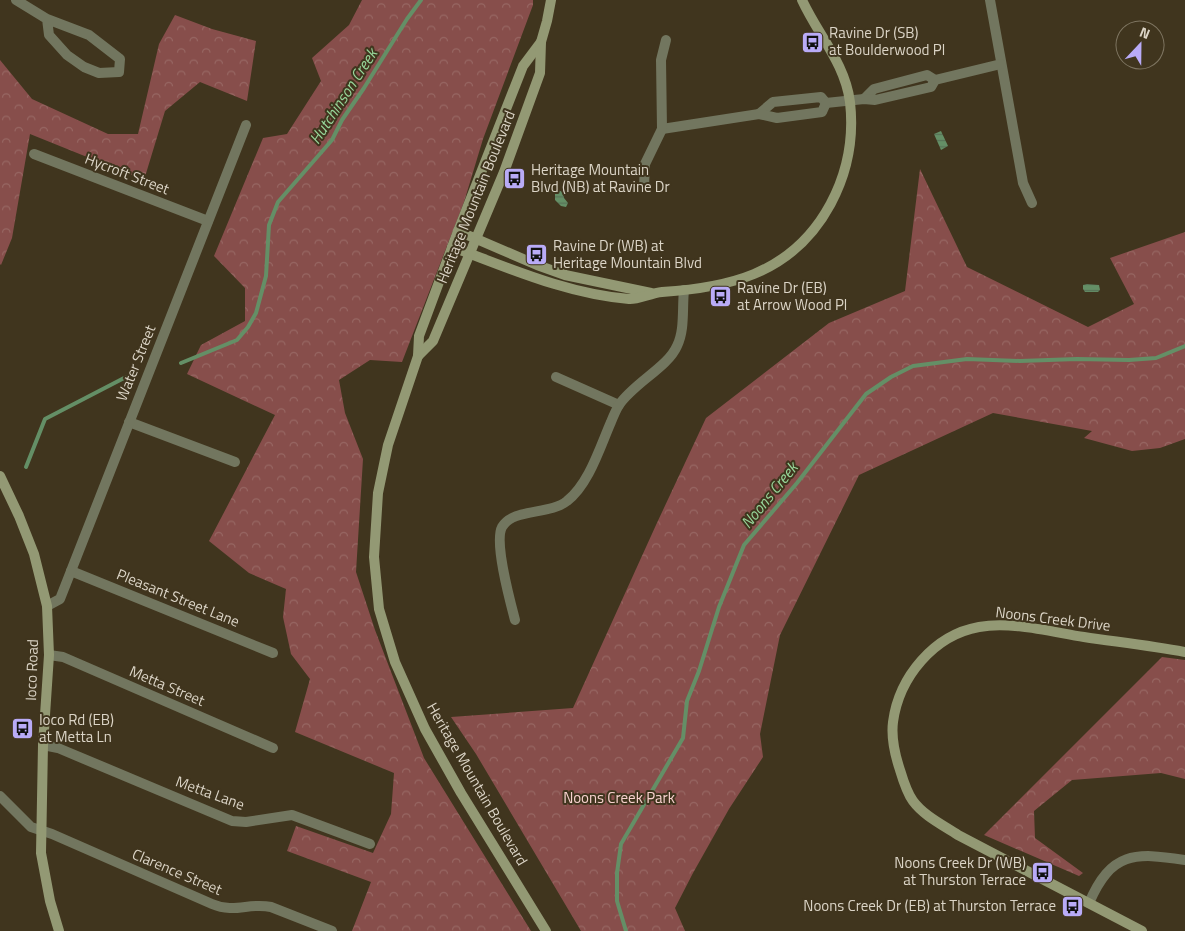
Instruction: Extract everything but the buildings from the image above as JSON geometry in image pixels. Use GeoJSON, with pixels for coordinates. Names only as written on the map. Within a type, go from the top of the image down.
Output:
{"type":"FeatureCollection","features":[{"type":"Feature","properties":{"kind":"main road","name":"Heritage Mountain Boulevard"},"geometry":{"type":"LineString","coordinates":[[418,356],[433,341],[504,172],[540,73],[541,42],[551,0]]}},
{"type":"Feature","properties":{"kind":"main road"},"geometry":{"type":"LineString","coordinates":[[452,246],[539,280],[576,291],[632,299],[652,293],[684,290],[734,281],[754,274],[780,261],[814,230],[831,204],[844,174],[851,139],[850,101],[837,59],[802,0]]}},
{"type":"Feature","properties":{"kind":"main road","name":"Heritage Mountain Boulevard"},"geometry":{"type":"LineString","coordinates":[[541,42],[523,66],[452,246],[419,336],[418,356],[388,445],[378,493],[374,557],[379,609],[395,662],[425,729],[461,793],[546,931]]}},
{"type":"Feature","properties":{"kind":"main road"},"geometry":{"type":"LineString","coordinates":[[458,231],[566,275],[652,293]]}},
{"type":"Feature","properties":{"kind":"main road","name":"Ioco Road"},"geometry":{"type":"LineString","coordinates":[[0,476],[34,554],[47,606],[48,655],[40,830],[41,853],[50,901],[59,931]]}},
{"type":"Feature","properties":{"kind":"main road","name":"Noons Creek Drive"},"geometry":{"type":"LineString","coordinates":[[1142,931],[958,835],[932,819],[913,801],[903,780],[896,758],[893,721],[903,689],[917,666],[936,646],[963,631],[1003,625],[1185,652]]}},
{"type":"Feature","properties":{"kind":"street"},"geometry":{"type":"LineString","coordinates":[[16,0],[47,18],[89,35],[120,59],[119,72],[99,73],[84,67],[67,55],[49,34],[47,18]]}},
{"type":"Feature","properties":{"kind":"street"},"geometry":{"type":"LineString","coordinates":[[990,0],[1023,183],[1032,203]]}},
{"type":"Feature","properties":{"kind":"street"},"geometry":{"type":"LineString","coordinates":[[644,187],[645,164],[662,129],[661,60],[666,40]]}},
{"type":"Feature","properties":{"kind":"street"},"geometry":{"type":"LineString","coordinates":[[826,104],[864,99],[875,100],[931,87],[935,80],[1001,64]]}},
{"type":"Feature","properties":{"kind":"street"},"geometry":{"type":"LineString","coordinates":[[759,114],[773,102],[821,97],[826,104]]}},
{"type":"Feature","properties":{"kind":"street"},"geometry":{"type":"LineString","coordinates":[[662,129],[759,114],[777,118],[822,112],[826,104]]}},
{"type":"Feature","properties":{"kind":"street","name":"Water Street"},"geometry":{"type":"LineString","coordinates":[[47,606],[60,599],[246,125]]}},
{"type":"Feature","properties":{"kind":"street","name":"Hycroft Street"},"geometry":{"type":"LineString","coordinates":[[34,154],[208,221]]}},
{"type":"Feature","properties":{"kind":"street"},"geometry":{"type":"LineString","coordinates":[[515,620],[505,580],[500,533],[503,525],[512,518],[525,513],[547,511],[566,502],[575,494],[588,473],[618,405],[643,379],[666,361],[674,352],[681,338],[684,290]]}},
{"type":"Feature","properties":{"kind":"street"},"geometry":{"type":"LineString","coordinates":[[556,377],[618,405]]}},
{"type":"Feature","properties":{"kind":"street"},"geometry":{"type":"LineString","coordinates":[[129,422],[235,462]]}},
{"type":"Feature","properties":{"kind":"street"},"geometry":{"type":"LineString","coordinates":[[504,509],[512,518]]}},
{"type":"Feature","properties":{"kind":"street","name":"Pleasant Street Lane"},"geometry":{"type":"LineString","coordinates":[[71,571],[273,652]]}},
{"type":"Feature","properties":{"kind":"street","name":"Metta Street"},"geometry":{"type":"LineString","coordinates":[[48,655],[62,657],[273,748]]}},
{"type":"Feature","properties":{"kind":"street","name":"Metta Lane"},"geometry":{"type":"LineString","coordinates":[[43,745],[58,748],[232,821],[246,822],[292,815],[370,844]]}},
{"type":"Feature","properties":{"kind":"street","name":"Clarence Street"},"geometry":{"type":"LineString","coordinates":[[0,796],[31,827],[217,906],[236,909],[261,904],[332,931]]}},
{"type":"Feature","properties":{"kind":"street"},"geometry":{"type":"LineString","coordinates":[[1089,903],[1106,871],[1116,863],[1145,856],[1185,860]]}},
{"type":"Feature","properties":{"kind":"green space"},"geometry":{"type":"Polygon","coordinates":[[[362,0],[533,0],[533,5],[483,139],[464,202],[402,362],[370,360],[339,380],[345,413],[363,459],[356,572],[375,630],[424,758],[531,931],[352,931],[371,882],[287,851],[296,826],[373,853],[391,814],[394,773],[295,732],[310,679],[291,654],[283,617],[286,589],[249,573],[209,541],[275,415],[187,374],[201,345],[245,321],[245,288],[214,256],[263,138],[287,134],[321,81],[312,58],[349,25],[362,0]]]}},
{"type":"Feature","properties":{"kind":"green space"},"geometry":{"type":"Polygon","coordinates":[[[175,15],[212,29],[256,41],[247,101],[200,82],[165,111],[144,180],[30,134],[12,238],[1,265],[0,60],[32,99],[108,134],[138,134],[159,44],[175,15]]]}},
{"type":"Feature","properties":{"kind":"green space","name":"Noons Creek Park"},"geometry":{"type":"Polygon","coordinates":[[[920,169],[967,267],[1088,327],[1134,304],[1110,258],[1185,232],[1185,439],[1160,448],[1132,451],[1084,438],[1092,431],[993,413],[859,475],[780,635],[760,734],[763,757],[729,809],[675,908],[685,931],[581,931],[476,754],[451,717],[573,708],[706,418],[829,323],[905,291],[920,169]]]}},
{"type":"Feature","properties":{"kind":"green space"},"geometry":{"type":"Polygon","coordinates":[[[1162,657],[1185,660],[1185,779],[1161,773],[1072,780],[1034,811],[1035,838],[1083,873],[1079,876],[984,835],[1162,657]]]}},
{"type":"Feature","properties":{"kind":"shaded area"},"geometry":{"type":"Polygon","coordinates":[[[941,131],[948,146],[941,150],[934,134],[941,131]]]}},
{"type":"Feature","properties":{"kind":"shaded area"},"geometry":{"type":"Polygon","coordinates":[[[558,190],[563,192],[564,198],[568,203],[566,207],[561,206],[555,200],[555,193],[558,190]]]}},
{"type":"Feature","properties":{"kind":"shaded area"},"geometry":{"type":"Polygon","coordinates":[[[1083,285],[1099,285],[1100,290],[1098,292],[1085,292],[1083,285]]]}},
{"type":"Feature","properties":{"kind":"waterway","name":"Hutchinson Creek"},"geometry":{"type":"LineString","coordinates":[[181,363],[237,340],[248,327],[256,313],[266,276],[269,225],[278,202],[332,140],[342,120],[421,0]]}},
{"type":"Feature","properties":{"kind":"waterway","name":"Noons Creek"},"geometry":{"type":"LineString","coordinates":[[626,931],[617,901],[617,873],[621,844],[683,738],[687,701],[699,671],[719,607],[744,545],[797,483],[866,394],[891,377],[913,366],[967,359],[1020,361],[1129,360],[1156,358],[1185,346]]}},
{"type":"Feature","properties":{"kind":"waterway","name":"Hutchinson Creek"},"geometry":{"type":"LineString","coordinates":[[26,467],[45,419],[126,377]]}},
{"type":"Feature","properties":{"kind":"place","name":"Ravine Dr (SB) at Boulderwood Pl"},"geometry":{"type":"Point","coordinates":[813,42]}},
{"type":"Feature","properties":{"kind":"place","name":"Heritage Mountain Blvd (NB) at Ravine Dr"},"geometry":{"type":"Point","coordinates":[515,179]}},
{"type":"Feature","properties":{"kind":"place","name":"Ravine Dr (WB) at Heritage Mountain Blvd"},"geometry":{"type":"Point","coordinates":[537,255]}},
{"type":"Feature","properties":{"kind":"place","name":"Ravine Dr (EB) at Arrow Wood Pl"},"geometry":{"type":"Point","coordinates":[721,297]}},
{"type":"Feature","properties":{"kind":"place","name":"Ioco Rd (EB) at Metta Ln"},"geometry":{"type":"Point","coordinates":[23,729]}},
{"type":"Feature","properties":{"kind":"place","name":"Noons Creek Dr (WB) at Thurston Terrace"},"geometry":{"type":"Point","coordinates":[1042,872]}},
{"type":"Feature","properties":{"kind":"place","name":"Noons Creek Dr (EB) at Thurston Terrace"},"geometry":{"type":"Point","coordinates":[1072,906]}}]}
